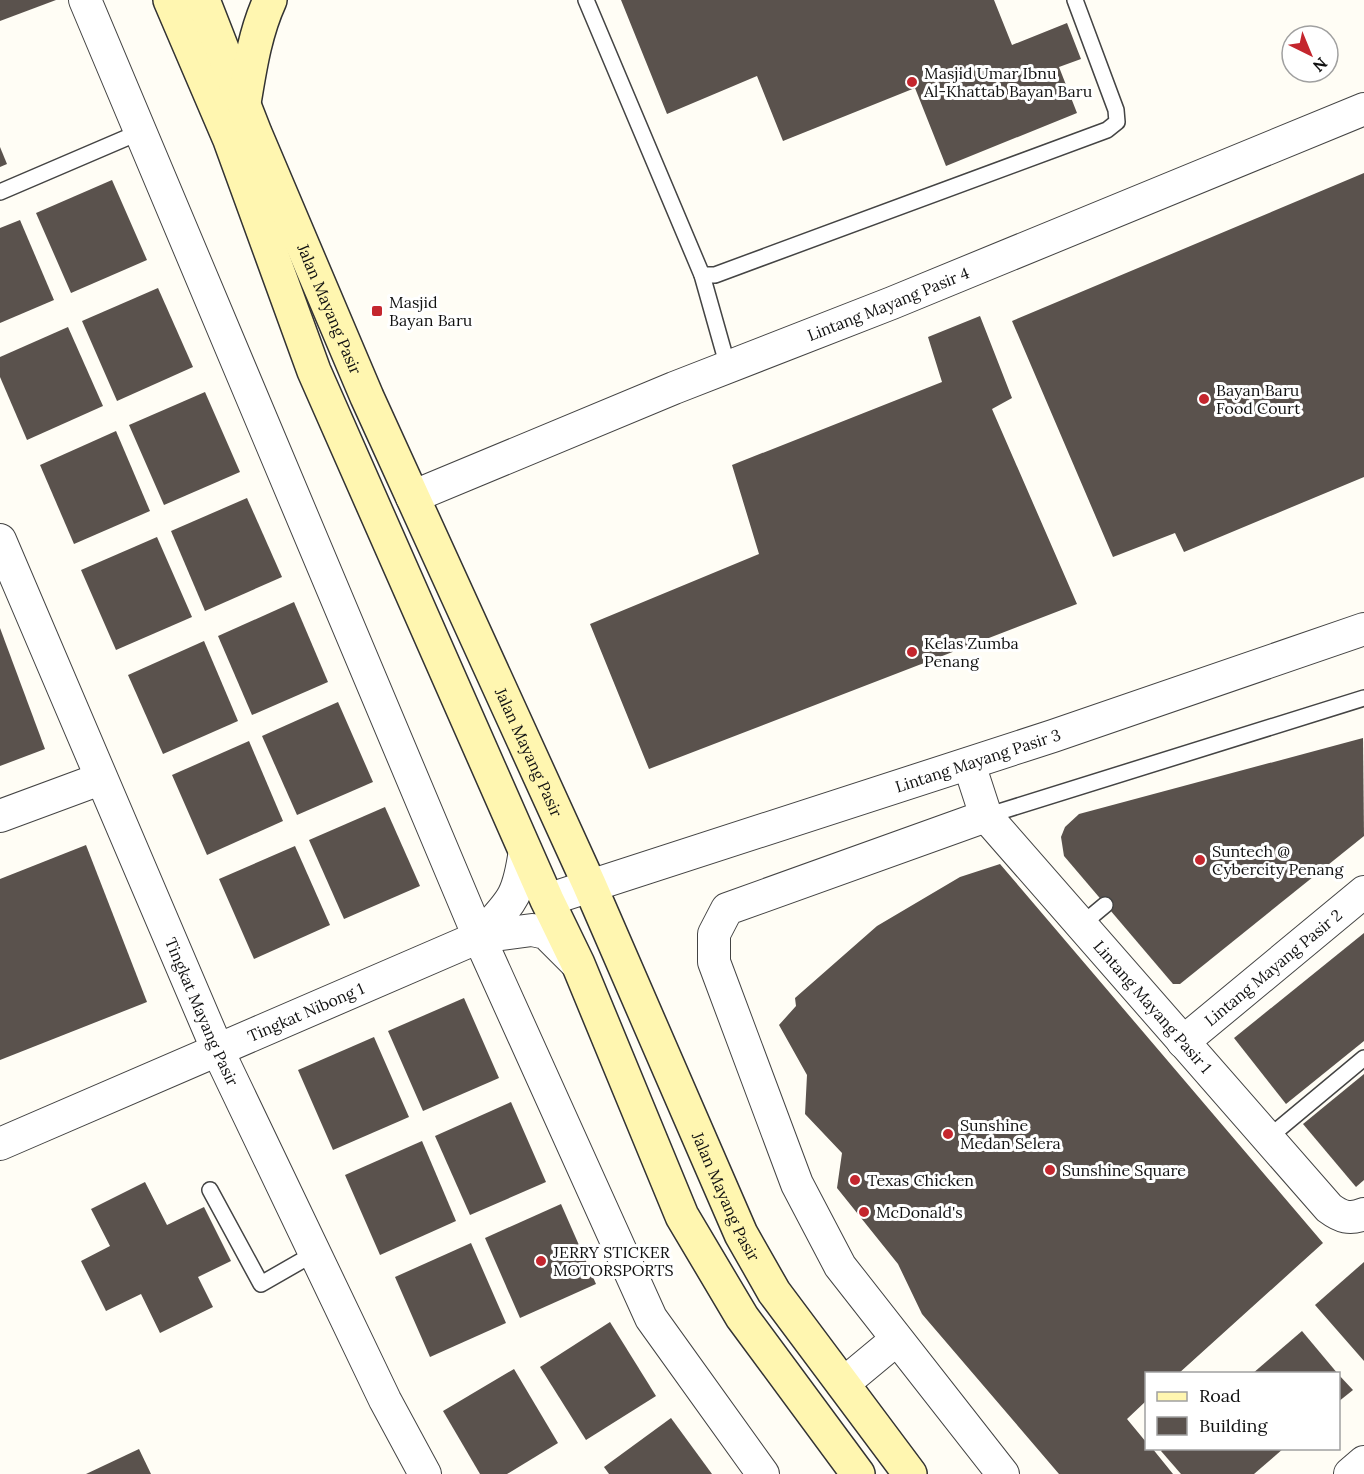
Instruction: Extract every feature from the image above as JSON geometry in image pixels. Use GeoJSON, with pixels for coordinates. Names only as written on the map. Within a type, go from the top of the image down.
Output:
{"type":"FeatureCollection","features":[{"type":"Feature","properties":{"kind":"street"},"geometry":{"type":"LineString","coordinates":[[85,0],[479,937],[651,1318],[763,1474]]}},
{"type":"Feature","properties":{"kind":"street"},"geometry":{"type":"LineString","coordinates":[[244,104],[261,19],[270,0]]}},
{"type":"Feature","properties":{"kind":"street","name":"Jalan Mayang Pasir"},"geometry":{"type":"LineString","coordinates":[[194,5],[244,104],[412,497],[589,884],[741,1234],[774,1293],[910,1474]]}},
{"type":"Feature","properties":{"kind":"street","name":"Jalan Mayang Pasir"},"geometry":{"type":"LineString","coordinates":[[194,5],[230,140],[314,371],[547,900],[578,964],[682,1216],[742,1317],[858,1474]]}},
{"type":"Feature","properties":{"kind":"street","name":"Lintang Mayang Pasir 4"},"geometry":{"type":"LineString","coordinates":[[412,497],[1364,109]]}},
{"type":"Feature","properties":{"kind":"street","name":"Tingkat Mayang Pasir"},"geometry":{"type":"LineString","coordinates":[[0,540],[100,779],[218,1051],[425,1474]]}},
{"type":"Feature","properties":{"kind":"street","name":"Lintang Mayang Pasir 3"},"geometry":{"type":"LineString","coordinates":[[547,900],[589,884],[969,764],[1364,629]]}},
{"type":"Feature","properties":{"kind":"street","name":"Lintang Mayang Pasir 1"},"geometry":{"type":"LineString","coordinates":[[969,764],[986,816],[1183,1042],[1329,1208],[1349,1218],[1364,1214]]}},
{"type":"Feature","properties":{"kind":"street"},"geometry":{"type":"LineString","coordinates":[[0,816],[100,779]]}},
{"type":"Feature","properties":{"kind":"street"},"geometry":{"type":"LineString","coordinates":[[986,816],[727,909],[714,934],[714,962],[797,1184],[840,1266],[1003,1474]]}},
{"type":"Feature","properties":{"kind":"street"},"geometry":{"type":"LineString","coordinates":[[479,937],[514,899],[520,884],[525,850]]}},
{"type":"Feature","properties":{"kind":"street","name":"Lintang Mayang Pasir 2"},"geometry":{"type":"LineString","coordinates":[[1183,1042],[1364,892]]}},
{"type":"Feature","properties":{"kind":"street"},"geometry":{"type":"LineString","coordinates":[[479,937],[526,930],[546,933],[578,964]]}},
{"type":"Feature","properties":{"kind":"street","name":"Tingkat Nibong 1"},"geometry":{"type":"LineString","coordinates":[[0,1144],[479,937]]}},
{"type":"Feature","properties":{"kind":"street"},"geometry":{"type":"LineString","coordinates":[[843,1384],[896,1340]]}},
{"type":"Feature","properties":{"kind":"street"},"geometry":{"type":"LineString","coordinates":[[1350,1474],[1364,1462]]}},
{"type":"Feature","properties":{"kind":"lane"},"geometry":{"type":"LineString","coordinates":[[586,0],[702,275],[728,367]]}},
{"type":"Feature","properties":{"kind":"lane"},"geometry":{"type":"LineString","coordinates":[[702,275],[715,275],[1107,130],[1117,122],[1116,110],[1075,0]]}},
{"type":"Feature","properties":{"kind":"lane"},"geometry":{"type":"LineString","coordinates":[[0,192],[140,132]]}},
{"type":"Feature","properties":{"kind":"lane"},"geometry":{"type":"LineString","coordinates":[[986,816],[1364,698]]}},
{"type":"Feature","properties":{"kind":"lane"},"geometry":{"type":"LineString","coordinates":[[1082,925],[1105,905]]}},
{"type":"Feature","properties":{"kind":"lane"},"geometry":{"type":"LineString","coordinates":[[1268,1138],[1364,1058]]}},
{"type":"Feature","properties":{"kind":"lane"},"geometry":{"type":"LineString","coordinates":[[210,1190],[261,1284],[315,1253]]}},
{"type":"Feature","properties":{"kind":"building"},"geometry":{"type":"Polygon","coordinates":[[[0,0],[56,0],[0,21],[0,0]]]}},
{"type":"Feature","properties":{"kind":"building","name":"Masjid Umar Ibnu Al-Khattab Bayan Baru"},"geometry":{"type":"Polygon","coordinates":[[[621,0],[994,0],[1012,45],[1067,23],[1081,59],[1059,67],[1077,113],[946,166],[915,88],[783,141],[757,76],[667,114],[621,0]]]}},
{"type":"Feature","properties":{"kind":"building"},"geometry":{"type":"Polygon","coordinates":[[[0,147],[7,164],[0,167],[0,147]]]}},
{"type":"Feature","properties":{"kind":"building","name":"Bayan Baru Food Court"},"geometry":{"type":"Polygon","coordinates":[[[1364,173],[1364,477],[1184,552],[1175,533],[1113,557],[1012,321],[1364,173]]]}},
{"type":"Feature","properties":{"kind":"building"},"geometry":{"type":"Polygon","coordinates":[[[112,180],[147,260],[71,293],[36,213],[112,180]]]}},
{"type":"Feature","properties":{"kind":"building"},"geometry":{"type":"Polygon","coordinates":[[[20,220],[54,300],[0,323],[0,228],[20,220]]]}},
{"type":"Feature","properties":{"kind":"building"},"geometry":{"type":"Polygon","coordinates":[[[158,288],[193,367],[117,401],[82,321],[158,288]]]}},
{"type":"Feature","properties":{"kind":"building"},"geometry":{"type":"Polygon","coordinates":[[[980,316],[1012,398],[992,409],[1077,604],[649,769],[590,624],[759,554],[732,465],[942,382],[928,337],[980,316]]]}},
{"type":"Feature","properties":{"kind":"building"},"geometry":{"type":"Polygon","coordinates":[[[68,327],[103,406],[27,440],[0,377],[0,357],[68,327]]]}},
{"type":"Feature","properties":{"kind":"building"},"geometry":{"type":"Polygon","coordinates":[[[205,392],[240,472],[164,505],[129,425],[205,392]]]}},
{"type":"Feature","properties":{"kind":"building"},"geometry":{"type":"Polygon","coordinates":[[[116,431],[150,511],[74,544],[40,465],[116,431]]]}},
{"type":"Feature","properties":{"kind":"building"},"geometry":{"type":"Polygon","coordinates":[[[247,498],[282,577],[205,611],[171,531],[247,498]]]}},
{"type":"Feature","properties":{"kind":"building"},"geometry":{"type":"Polygon","coordinates":[[[157,537],[192,617],[116,650],[81,570],[157,537]]]}},
{"type":"Feature","properties":{"kind":"building"},"geometry":{"type":"Polygon","coordinates":[[[294,602],[328,682],[252,715],[218,636],[294,602]]]}},
{"type":"Feature","properties":{"kind":"building"},"geometry":{"type":"Polygon","coordinates":[[[0,628],[45,749],[0,766],[0,628]]]}},
{"type":"Feature","properties":{"kind":"building"},"geometry":{"type":"Polygon","coordinates":[[[204,641],[238,721],[163,754],[128,675],[204,641]]]}},
{"type":"Feature","properties":{"kind":"building"},"geometry":{"type":"Polygon","coordinates":[[[338,702],[373,782],[297,815],[262,736],[338,702]]]}},
{"type":"Feature","properties":{"kind":"building","name":"Suntech @ Cybercity Penang"},"geometry":{"type":"Polygon","coordinates":[[[1363,738],[1364,836],[1180,984],[1173,984],[1064,856],[1061,837],[1065,827],[1079,814],[1363,738]]]}},
{"type":"Feature","properties":{"kind":"building"},"geometry":{"type":"Polygon","coordinates":[[[249,741],[283,821],[207,855],[172,775],[249,741]]]}},
{"type":"Feature","properties":{"kind":"building"},"geometry":{"type":"Polygon","coordinates":[[[385,807],[420,886],[344,919],[309,840],[385,807]]]}},
{"type":"Feature","properties":{"kind":"building"},"geometry":{"type":"Polygon","coordinates":[[[86,845],[147,1002],[0,1060],[0,879],[86,845]]]}},
{"type":"Feature","properties":{"kind":"building"},"geometry":{"type":"Polygon","coordinates":[[[295,846],[330,925],[254,959],[219,879],[295,846]]]}},
{"type":"Feature","properties":{"kind":"building","name":"Sunshine Square"},"geometry":{"type":"Polygon","coordinates":[[[1000,864],[1323,1243],[1180,1372],[1145,1372],[1145,1402],[1127,1419],[1145,1441],[1145,1450],[1154,1450],[1173,1474],[1059,1474],[922,1314],[898,1264],[837,1188],[842,1153],[805,1114],[807,1075],[779,1025],[796,1006],[795,998],[877,926],[960,877],[1000,864]]]}},
{"type":"Feature","properties":{"kind":"building"},"geometry":{"type":"Polygon","coordinates":[[[1364,933],[1364,1041],[1286,1104],[1234,1038],[1364,933]]]}},
{"type":"Feature","properties":{"kind":"building"},"geometry":{"type":"Polygon","coordinates":[[[464,998],[499,1078],[423,1111],[388,1031],[464,998]]]}},
{"type":"Feature","properties":{"kind":"building"},"geometry":{"type":"Polygon","coordinates":[[[374,1037],[409,1117],[333,1150],[298,1070],[374,1037]]]}},
{"type":"Feature","properties":{"kind":"building"},"geometry":{"type":"Polygon","coordinates":[[[1364,1074],[1364,1180],[1356,1187],[1303,1124],[1364,1074]]]}},
{"type":"Feature","properties":{"kind":"building"},"geometry":{"type":"Polygon","coordinates":[[[511,1102],[546,1182],[470,1215],[435,1136],[511,1102]]]}},
{"type":"Feature","properties":{"kind":"building"},"geometry":{"type":"Polygon","coordinates":[[[422,1141],[456,1221],[380,1255],[345,1175],[422,1141]]]}},
{"type":"Feature","properties":{"kind":"building"},"geometry":{"type":"Polygon","coordinates":[[[145,1182],[167,1225],[204,1207],[231,1261],[198,1277],[213,1307],[160,1333],[141,1294],[106,1311],[81,1261],[110,1246],[91,1209],[145,1182]]]}},
{"type":"Feature","properties":{"kind":"building","name":"JERRY STICKER MOTORSPORTS"},"geometry":{"type":"Polygon","coordinates":[[[561,1204],[596,1284],[520,1318],[485,1238],[561,1204]]]}},
{"type":"Feature","properties":{"kind":"building"},"geometry":{"type":"Polygon","coordinates":[[[471,1243],[506,1323],[430,1357],[395,1277],[471,1243]]]}},
{"type":"Feature","properties":{"kind":"building"},"geometry":{"type":"Polygon","coordinates":[[[1364,1262],[1364,1361],[1315,1305],[1364,1262]]]}},
{"type":"Feature","properties":{"kind":"building"},"geometry":{"type":"Polygon","coordinates":[[[610,1322],[656,1396],[586,1440],[540,1367],[610,1322]]]}},
{"type":"Feature","properties":{"kind":"building"},"geometry":{"type":"Polygon","coordinates":[[[1302,1331],[1336,1372],[1254,1372],[1302,1331]]]}},
{"type":"Feature","properties":{"kind":"building"},"geometry":{"type":"Polygon","coordinates":[[[514,1369],[558,1443],[507,1474],[480,1474],[443,1411],[514,1369]]]}},
{"type":"Feature","properties":{"kind":"building"},"geometry":{"type":"Polygon","coordinates":[[[1340,1376],[1353,1390],[1340,1400],[1340,1376]]]}},
{"type":"Feature","properties":{"kind":"building"},"geometry":{"type":"Polygon","coordinates":[[[671,1418],[712,1474],[609,1474],[604,1467],[671,1418]]]}},
{"type":"Feature","properties":{"kind":"building"},"geometry":{"type":"Polygon","coordinates":[[[139,1449],[151,1474],[86,1474],[139,1449]]]}},
{"type":"Feature","properties":{"kind":"building"},"geometry":{"type":"Polygon","coordinates":[[[1282,1450],[1254,1474],[1181,1474],[1161,1451],[1282,1450]]]}},
{"type":"Feature","properties":{"kind":"place","name":"Masjid Umar Ibnu Al-Khattab Bayan Baru"},"geometry":{"type":"Point","coordinates":[912,82]}},
{"type":"Feature","properties":{"kind":"place","name":"Masjid Bayan Baru"},"geometry":{"type":"Point","coordinates":[377,311]}},
{"type":"Feature","properties":{"kind":"place","name":"Bayan Baru Food Court"},"geometry":{"type":"Point","coordinates":[1204,399]}},
{"type":"Feature","properties":{"kind":"place","name":"Kelas Zumba Penang"},"geometry":{"type":"Point","coordinates":[912,652]}},
{"type":"Feature","properties":{"kind":"place","name":"Suntech @ Cybercity Penang"},"geometry":{"type":"Point","coordinates":[1200,860]}},
{"type":"Feature","properties":{"kind":"place","name":"Sunshine Medan Selera"},"geometry":{"type":"Point","coordinates":[948,1134]}},
{"type":"Feature","properties":{"kind":"place","name":"Sunshine Square"},"geometry":{"type":"Point","coordinates":[1050,1170]}},
{"type":"Feature","properties":{"kind":"place","name":"Texas Chicken"},"geometry":{"type":"Point","coordinates":[855,1180]}},
{"type":"Feature","properties":{"kind":"place","name":"McDonald's"},"geometry":{"type":"Point","coordinates":[864,1212]}},
{"type":"Feature","properties":{"kind":"place","name":"JERRY STICKER MOTORSPORTS"},"geometry":{"type":"Point","coordinates":[541,1261]}}]}
